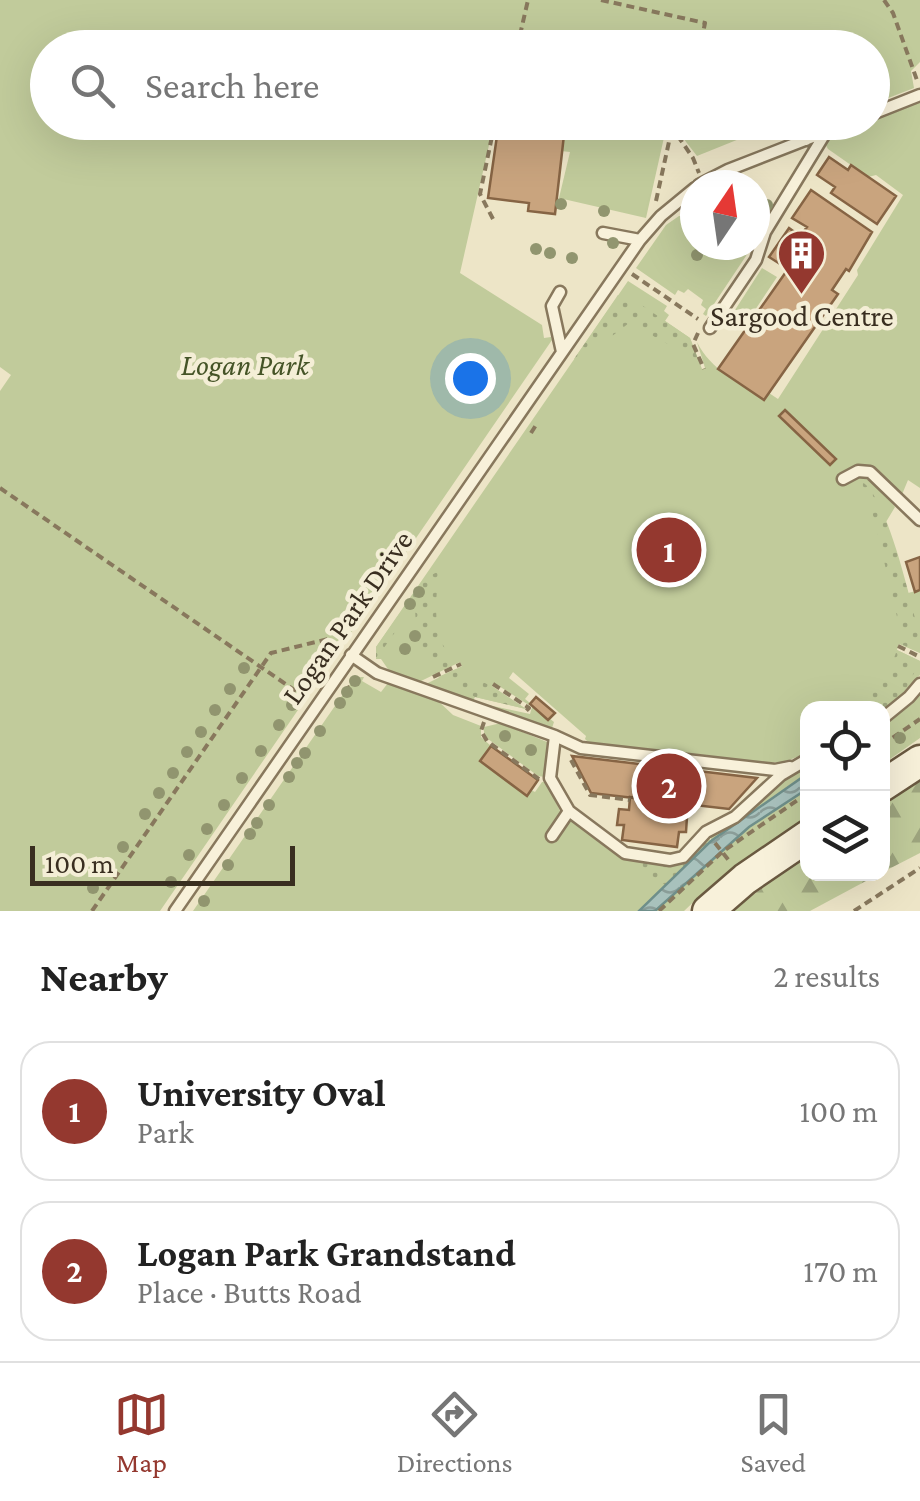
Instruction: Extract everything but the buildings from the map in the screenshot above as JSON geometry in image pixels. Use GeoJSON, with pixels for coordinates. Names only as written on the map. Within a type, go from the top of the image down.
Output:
{"type":"FeatureCollection","features":[{"type":"Feature","properties":{"kind":"street"},"geometry":{"type":"LineString","coordinates":[[890,781],[920,761]]}},
{"type":"Feature","properties":{"kind":"street"},"geometry":{"type":"LineString","coordinates":[[708,911],[745,879],[800,841]]}},
{"type":"Feature","properties":{"kind":"lane"},"geometry":{"type":"LineString","coordinates":[[890,106],[919,92]]}},
{"type":"Feature","properties":{"kind":"lane","name":"Logan Park Drive"},"geometry":{"type":"LineString","coordinates":[[735,170],[806,140]]}},
{"type":"Feature","properties":{"kind":"lane"},"geometry":{"type":"LineString","coordinates":[[710,328],[756,260],[765,232],[821,140]]}},
{"type":"Feature","properties":{"kind":"lane","name":"Logan Park Drive"},"geometry":{"type":"LineString","coordinates":[[176,911],[316,705],[346,652],[640,240],[680,200]]}},
{"type":"Feature","properties":{"kind":"lane"},"geometry":{"type":"LineString","coordinates":[[603,233],[640,240]]}},
{"type":"Feature","properties":{"kind":"lane"},"geometry":{"type":"LineString","coordinates":[[560,292],[552,306],[562,352]]}},
{"type":"Feature","properties":{"kind":"lane"},"geometry":{"type":"LineString","coordinates":[[543,333],[557,330]]}},
{"type":"Feature","properties":{"kind":"lane"},"geometry":{"type":"LineString","coordinates":[[843,480],[858,471],[870,472],[920,520]]}},
{"type":"Feature","properties":{"kind":"lane"},"geometry":{"type":"LineString","coordinates":[[346,652],[377,673],[582,748],[775,770],[794,766]]}},
{"type":"Feature","properties":{"kind":"lane"},"geometry":{"type":"LineString","coordinates":[[890,712],[920,684]]}},
{"type":"Feature","properties":{"kind":"lane"},"geometry":{"type":"LineString","coordinates":[[555,736],[550,778],[569,812],[626,853],[676,860],[706,832],[735,817],[800,763]]}},
{"type":"Feature","properties":{"kind":"lane"},"geometry":{"type":"LineString","coordinates":[[552,836],[569,812]]}},
{"type":"Feature","properties":{"kind":"path"},"geometry":{"type":"LineString","coordinates":[[521,30],[528,0]]}},
{"type":"Feature","properties":{"kind":"path"},"geometry":{"type":"LineString","coordinates":[[601,0],[705,23],[704,30]]}},
{"type":"Feature","properties":{"kind":"path"},"geometry":{"type":"LineString","coordinates":[[884,0],[893,13],[919,92]]}},
{"type":"Feature","properties":{"kind":"path"},"geometry":{"type":"LineString","coordinates":[[491,140],[480,194],[494,219]]}},
{"type":"Feature","properties":{"kind":"path"},"geometry":{"type":"LineString","coordinates":[[661,216],[654,210],[669,140]]}},
{"type":"Feature","properties":{"kind":"path"},"geometry":{"type":"LineString","coordinates":[[680,140],[693,158],[696,170]]}},
{"type":"Feature","properties":{"kind":"path"},"geometry":{"type":"LineString","coordinates":[[621,267],[705,324],[693,342],[704,369]]}},
{"type":"Feature","properties":{"kind":"path"},"geometry":{"type":"LineString","coordinates":[[532,433],[536,425]]}},
{"type":"Feature","properties":{"kind":"path"},"geometry":{"type":"LineString","coordinates":[[0,488],[316,705]]}},
{"type":"Feature","properties":{"kind":"path"},"geometry":{"type":"LineString","coordinates":[[92,911],[270,653],[328,639],[346,652]]}},
{"type":"Feature","properties":{"kind":"path"},"geometry":{"type":"LineString","coordinates":[[898,646],[920,657]]}},
{"type":"Feature","properties":{"kind":"path"},"geometry":{"type":"LineString","coordinates":[[442,673],[461,664]]}},
{"type":"Feature","properties":{"kind":"path"},"geometry":{"type":"LineString","coordinates":[[487,713],[482,732],[487,741],[538,778],[550,778]]}},
{"type":"Feature","properties":{"kind":"path"},"geometry":{"type":"LineString","coordinates":[[890,741],[920,720]]}},
{"type":"Feature","properties":{"kind":"path"},"geometry":{"type":"LineString","coordinates":[[568,740],[567,752],[590,795],[630,800]]}},
{"type":"Feature","properties":{"kind":"path"},"geometry":{"type":"LineString","coordinates":[[659,911],[721,851],[800,798]]}},
{"type":"Feature","properties":{"kind":"path"},"geometry":{"type":"LineString","coordinates":[[712,840],[721,851]]}},
{"type":"Feature","properties":{"kind":"path"},"geometry":{"type":"LineString","coordinates":[[854,911],[920,868]]}},
{"type":"Feature","properties":{"kind":"green space","name":"Logan Park"},"geometry":{"type":"Polygon","coordinates":[[[0,0],[920,0],[920,62],[911,71],[914,88],[890,97],[890,30],[30,30],[30,140],[490,140],[460,273],[542,325],[544,338],[552,340],[160,911],[0,911],[0,391],[11,375],[0,367],[0,0]]]}},
{"type":"Feature","properties":{"kind":"green space"},"geometry":{"type":"Polygon","coordinates":[[[920,102],[920,488],[908,480],[901,497],[881,475],[866,467],[849,469],[840,476],[847,483],[862,477],[874,482],[895,507],[886,522],[908,593],[920,590],[920,653],[899,644],[897,650],[920,661],[920,675],[890,705],[890,701],[800,701],[800,756],[765,763],[589,743],[586,736],[513,672],[509,678],[529,694],[525,699],[554,722],[552,728],[479,703],[530,714],[532,707],[494,683],[492,686],[526,709],[475,697],[473,701],[426,684],[462,666],[460,662],[419,682],[390,672],[381,659],[376,659],[376,647],[628,281],[667,306],[664,311],[669,315],[665,321],[690,338],[702,369],[705,368],[697,342],[709,360],[735,381],[763,400],[769,393],[778,399],[858,275],[857,270],[903,195],[876,175],[868,177],[824,142],[890,140],[890,113],[920,102]]]}},
{"type":"Feature","properties":{"kind":"green space"},"geometry":{"type":"Polygon","coordinates":[[[563,140],[663,140],[646,218],[559,198],[570,152],[561,151],[563,140]]]}},
{"type":"Feature","properties":{"kind":"green space"},"geometry":{"type":"Polygon","coordinates":[[[685,140],[737,140],[697,156],[685,140]]]}},
{"type":"Feature","properties":{"kind":"green space"},"geometry":{"type":"Polygon","coordinates":[[[680,216],[680,260],[743,260],[706,316],[703,300],[688,289],[684,293],[678,290],[675,295],[636,268],[666,225],[680,216]]]}},
{"type":"Feature","properties":{"kind":"green space"},"geometry":{"type":"Polygon","coordinates":[[[762,268],[777,277],[749,319],[735,310],[762,268]]]}},
{"type":"Feature","properties":{"kind":"green space"},"geometry":{"type":"Polygon","coordinates":[[[618,295],[627,295],[690,338],[701,367],[681,351],[629,323],[581,360],[574,359],[618,295]]]}},
{"type":"Feature","properties":{"kind":"green space"},"geometry":{"type":"Polygon","coordinates":[[[861,481],[871,491],[889,529],[920,638],[920,653],[899,643],[898,621],[874,518],[861,481]]]}},
{"type":"Feature","properties":{"kind":"green space"},"geometry":{"type":"Polygon","coordinates":[[[439,571],[439,634],[450,655],[460,661],[435,673],[419,640],[415,604],[376,659],[376,647],[424,579],[439,571]]]}},
{"type":"Feature","properties":{"kind":"green space"},"geometry":{"type":"Polygon","coordinates":[[[897,650],[920,661],[904,693],[890,706],[890,701],[860,701],[886,680],[897,650]]]}},
{"type":"Feature","properties":{"kind":"green space"},"geometry":{"type":"Polygon","coordinates":[[[456,669],[526,709],[475,697],[438,677],[456,669]]]}},
{"type":"Feature","properties":{"kind":"green space"},"geometry":{"type":"Polygon","coordinates":[[[355,677],[364,677],[362,681],[381,692],[388,683],[436,699],[453,715],[481,726],[481,737],[491,746],[480,762],[526,795],[546,782],[560,811],[624,856],[670,864],[707,837],[711,841],[711,834],[800,768],[800,821],[684,911],[193,911],[355,677]]]}},
{"type":"Feature","properties":{"kind":"green space"},"geometry":{"type":"Polygon","coordinates":[[[920,694],[920,738],[890,759],[890,719],[920,694]]]}},
{"type":"Feature","properties":{"kind":"green space"},"geometry":{"type":"Polygon","coordinates":[[[501,723],[547,742],[545,777],[538,776],[484,736],[484,727],[501,723]]]}},
{"type":"Feature","properties":{"kind":"green space"},"geometry":{"type":"Polygon","coordinates":[[[920,777],[920,853],[890,868],[890,798],[920,777]]]}},
{"type":"Feature","properties":{"kind":"green space"},"geometry":{"type":"Polygon","coordinates":[[[707,837],[711,841],[665,885],[624,856],[669,864],[707,837]]]}},
{"type":"Feature","properties":{"kind":"green space"},"geometry":{"type":"Polygon","coordinates":[[[800,859],[800,881],[866,881],[810,911],[732,911],[800,859]]]}},
{"type":"Feature","properties":{"kind":"water"},"geometry":{"type":"Polygon","coordinates":[[[800,779],[800,794],[749,827],[655,911],[639,911],[711,841],[800,779]]]}},
{"type":"Feature","properties":{"kind":"place","name":"Sargood Centre"},"geometry":{"type":"Point","coordinates":[802,296]}},
{"type":"Feature","properties":{"kind":"place","name":"University Oval"},"geometry":{"type":"Point","coordinates":[669,550]}},
{"type":"Feature","properties":{"kind":"place","name":"Logan Park Grandstand"},"geometry":{"type":"Point","coordinates":[669,786]}}]}
